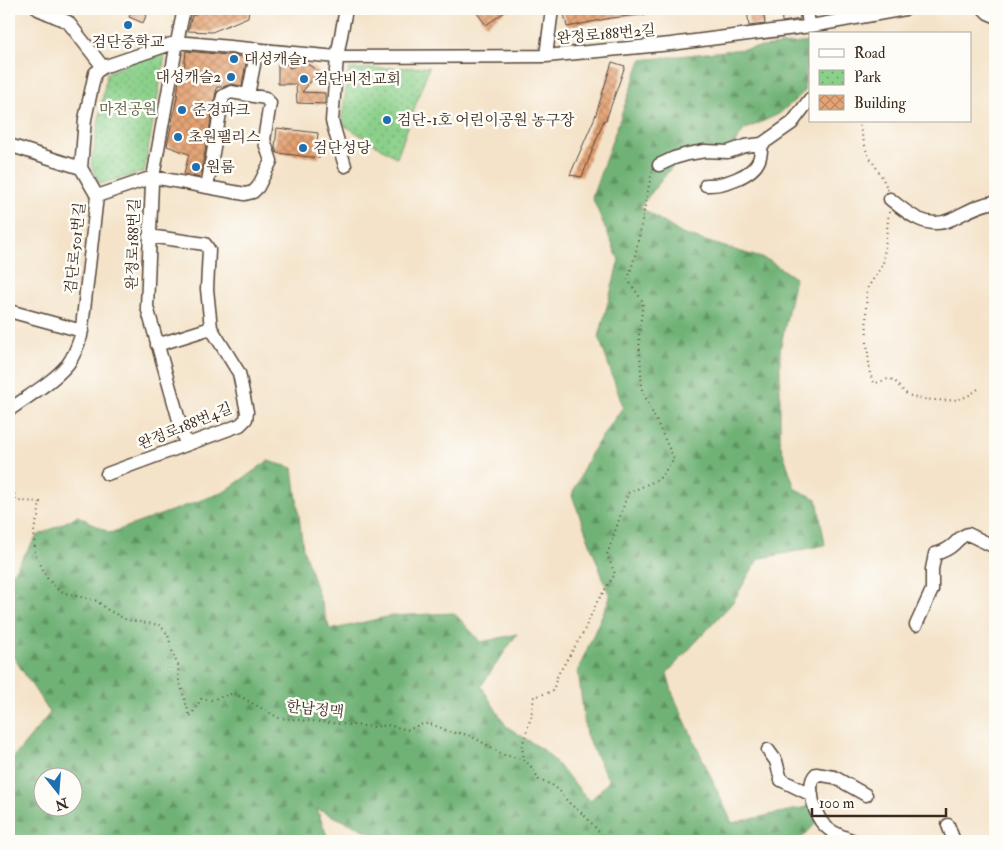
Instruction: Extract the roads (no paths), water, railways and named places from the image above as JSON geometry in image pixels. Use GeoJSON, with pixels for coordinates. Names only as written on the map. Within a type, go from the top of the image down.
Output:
{"type":"FeatureCollection","features":[{"type":"Feature","properties":{"kind":"street"},"geometry":{"type":"LineString","coordinates":[[38,9],[68,22],[103,67]]}},
{"type":"Feature","properties":{"kind":"street","name":"완정로188번길"},"geometry":{"type":"LineString","coordinates":[[184,9],[153,178],[147,307],[186,445]]}},
{"type":"Feature","properties":{"kind":"street"},"geometry":{"type":"LineString","coordinates":[[345,166],[332,121],[337,57],[346,9]]}},
{"type":"Feature","properties":{"kind":"street"},"geometry":{"type":"LineString","coordinates":[[546,56],[552,9]]}},
{"type":"Feature","properties":{"kind":"street"},"geometry":{"type":"LineString","coordinates":[[807,9],[811,28]]}},
{"type":"Feature","properties":{"kind":"street","name":"완정로188번2길"},"geometry":{"type":"LineString","coordinates":[[337,57],[546,56],[811,28],[905,9]]}},
{"type":"Feature","properties":{"kind":"street"},"geometry":{"type":"LineString","coordinates":[[984,9],[995,16]]}},
{"type":"Feature","properties":{"kind":"street"},"geometry":{"type":"LineString","coordinates":[[9,145],[81,168],[85,119],[95,73],[103,67],[177,42],[337,57]]}},
{"type":"Feature","properties":{"kind":"street"},"geometry":{"type":"LineString","coordinates":[[248,95],[257,49]]}},
{"type":"Feature","properties":{"kind":"street"},"geometry":{"type":"LineString","coordinates":[[97,196],[153,178],[245,194],[253,192],[258,187],[271,161],[264,140],[270,103],[265,98],[231,92],[223,96],[207,187]]}},
{"type":"Feature","properties":{"kind":"street"},"geometry":{"type":"LineString","coordinates":[[659,165],[688,154],[705,151],[728,152],[745,146],[762,144],[792,123],[809,100]]}},
{"type":"Feature","properties":{"kind":"street"},"geometry":{"type":"LineString","coordinates":[[706,185],[716,186],[747,173],[759,162],[762,144]]}},
{"type":"Feature","properties":{"kind":"street","name":"검단로501번길"},"geometry":{"type":"LineString","coordinates":[[9,410],[68,364],[77,347],[82,330],[97,196],[81,168]]}},
{"type":"Feature","properties":{"kind":"street"},"geometry":{"type":"LineString","coordinates":[[890,199],[912,217],[921,221],[937,223],[950,220],[985,203],[995,202]]}},
{"type":"Feature","properties":{"kind":"street","name":"완정로188번4길"},"geometry":{"type":"LineString","coordinates":[[107,474],[240,425],[246,419],[247,412],[239,373],[211,328],[207,289],[209,250],[205,244],[150,236]]}},
{"type":"Feature","properties":{"kind":"street"},"geometry":{"type":"LineString","coordinates":[[9,311],[82,330]]}},
{"type":"Feature","properties":{"kind":"street"},"geometry":{"type":"LineString","coordinates":[[157,345],[211,328]]}},
{"type":"Feature","properties":{"kind":"street"},"geometry":{"type":"LineString","coordinates":[[916,625],[932,590],[932,569],[936,554],[954,544],[961,536],[968,534],[995,547]]}},
{"type":"Feature","properties":{"kind":"street"},"geometry":{"type":"LineString","coordinates":[[768,750],[776,761],[781,780],[812,795]]}},
{"type":"Feature","properties":{"kind":"street"},"geometry":{"type":"LineString","coordinates":[[854,841],[831,832],[823,825],[817,814],[812,795],[811,786],[813,778],[816,774],[834,777],[866,795]]}},
{"type":"Feature","properties":{"kind":"street"},"geometry":{"type":"LineString","coordinates":[[948,825],[954,841]]}},
{"type":"Feature","properties":{"kind":"place","name":"검단중학교"},"geometry":{"type":"Point","coordinates":[128,25]}},
{"type":"Feature","properties":{"kind":"place","name":"대성캐슬1"},"geometry":{"type":"Point","coordinates":[234,59]}},
{"type":"Feature","properties":{"kind":"place","name":"대성캐슬2"},"geometry":{"type":"Point","coordinates":[231,77]}},
{"type":"Feature","properties":{"kind":"place","name":"검단비전교회"},"geometry":{"type":"Point","coordinates":[304,79]}},
{"type":"Feature","properties":{"kind":"place","name":"준경파크"},"geometry":{"type":"Point","coordinates":[182,110]}},
{"type":"Feature","properties":{"kind":"place","name":"검단-1호 어린이공원 농구장"},"geometry":{"type":"Point","coordinates":[387,120]}},
{"type":"Feature","properties":{"kind":"place","name":"초원팰리스"},"geometry":{"type":"Point","coordinates":[178,137]}},
{"type":"Feature","properties":{"kind":"place","name":"검단성당"},"geometry":{"type":"Point","coordinates":[303,148]}},
{"type":"Feature","properties":{"kind":"place","name":"원룸"},"geometry":{"type":"Point","coordinates":[196,167]}},
{"type":"Feature","properties":{"kind":"park label","name":"마전공원"},"geometry":{"type":"Point","coordinates":[128,109]}}]}
